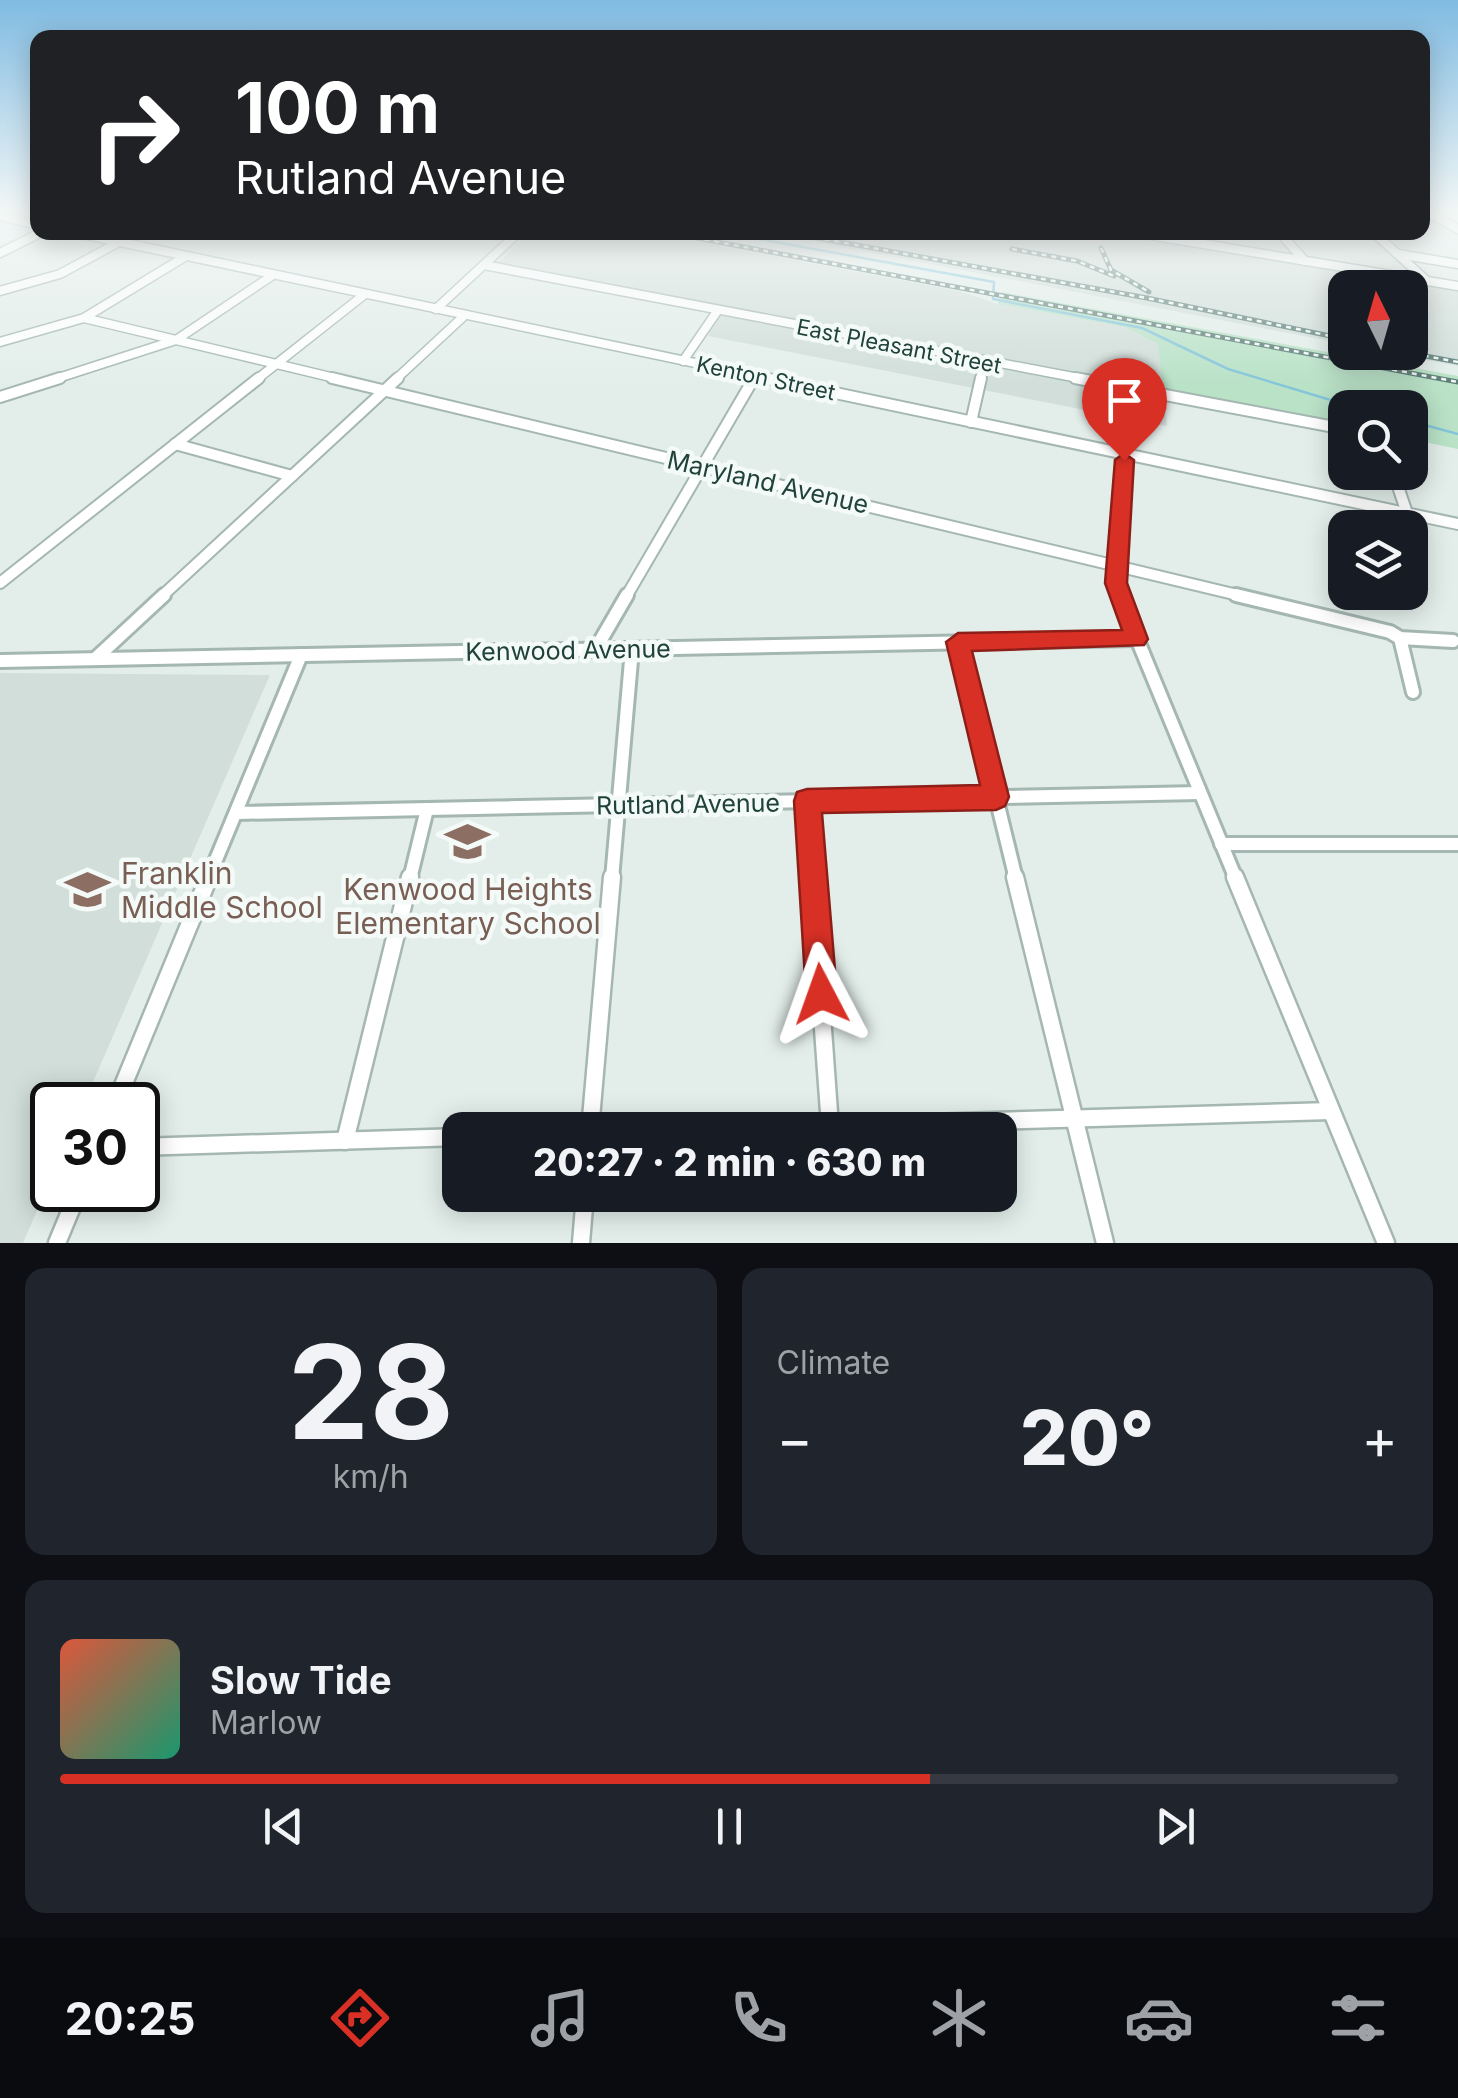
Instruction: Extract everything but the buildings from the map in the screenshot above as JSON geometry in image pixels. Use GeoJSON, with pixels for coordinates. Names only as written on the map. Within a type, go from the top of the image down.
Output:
{"type":"FeatureCollection","features":[{"type":"Feature","properties":{"kind":"street"},"geometry":{"type":"LineString","coordinates":[[0,291],[67,269]]}},
{"type":"Feature","properties":{"kind":"street"},"geometry":{"type":"LineString","coordinates":[[0,342],[84,318],[165,269]]}},
{"type":"Feature","properties":{"kind":"street","name":"Kenton Street"},"geometry":{"type":"LineString","coordinates":[[249,269],[1393,510]]}},
{"type":"Feature","properties":{"kind":"street"},"geometry":{"type":"LineString","coordinates":[[436,309],[480,269]]}},
{"type":"Feature","properties":{"kind":"street","name":"East Pleasant Street"},"geometry":{"type":"LineString","coordinates":[[505,269],[1328,426]]}},
{"type":"Feature","properties":{"kind":"street"},"geometry":{"type":"LineString","coordinates":[[0,397],[176,340],[273,274]]}},
{"type":"Feature","properties":{"kind":"street"},"geometry":{"type":"LineString","coordinates":[[1428,281],[1458,286]]}},
{"type":"Feature","properties":{"kind":"street"},"geometry":{"type":"LineString","coordinates":[[0,583],[365,294]]}},
{"type":"Feature","properties":{"kind":"street"},"geometry":{"type":"LineString","coordinates":[[683,361],[718,310]]}},
{"type":"Feature","properties":{"kind":"street"},"geometry":{"type":"LineString","coordinates":[[95,659],[465,315]]}},
{"type":"Feature","properties":{"kind":"street","name":"Maryland Avenue"},"geometry":{"type":"LineString","coordinates":[[84,318],[1390,632],[1400,638],[1453,640]]}},
{"type":"Feature","properties":{"kind":"street"},"geometry":{"type":"LineString","coordinates":[[971,422],[984,363]]}},
{"type":"Feature","properties":{"kind":"street"},"geometry":{"type":"LineString","coordinates":[[596,650],[755,376]]}},
{"type":"Feature","properties":{"kind":"street"},"geometry":{"type":"LineString","coordinates":[[176,444],[292,476]]}},
{"type":"Feature","properties":{"kind":"street"},"geometry":{"type":"LineString","coordinates":[[1124,454],[1116,566],[1118,593],[1386,1243]]}},
{"type":"Feature","properties":{"kind":"street","name":"Kenton Street"},"geometry":{"type":"LineString","coordinates":[[1428,518],[1458,524]]}},
{"type":"Feature","properties":{"kind":"street"},"geometry":{"type":"LineString","coordinates":[[1400,638],[1413,692]]}},
{"type":"Feature","properties":{"kind":"street","name":"Kenwood Avenue"},"geometry":{"type":"LineString","coordinates":[[0,661],[1136,639]]}},
{"type":"Feature","properties":{"kind":"street"},"geometry":{"type":"LineString","coordinates":[[958,642],[1105,1243]]}},
{"type":"Feature","properties":{"kind":"street"},"geometry":{"type":"LineString","coordinates":[[592,1112],[632,649]]}},
{"type":"Feature","properties":{"kind":"street"},"geometry":{"type":"LineString","coordinates":[[124,1082],[301,655]]}},
{"type":"Feature","properties":{"kind":"street","name":"Rutland Avenue"},"geometry":{"type":"LineString","coordinates":[[236,813],[1200,793]]}},
{"type":"Feature","properties":{"kind":"street"},"geometry":{"type":"LineString","coordinates":[[807,801],[829,1112]]}},
{"type":"Feature","properties":{"kind":"street"},"geometry":{"type":"LineString","coordinates":[[345,1141],[428,809]]}},
{"type":"Feature","properties":{"kind":"street"},"geometry":{"type":"LineString","coordinates":[[1221,844],[1458,844]]}},
{"type":"Feature","properties":{"kind":"street"},"geometry":{"type":"LineString","coordinates":[[1017,1120],[1331,1111]]}},
{"type":"Feature","properties":{"kind":"street"},"geometry":{"type":"LineString","coordinates":[[160,1146],[442,1138]]}},
{"type":"Feature","properties":{"kind":"street"},"geometry":{"type":"LineString","coordinates":[[57,1243],[70,1212]]}},
{"type":"Feature","properties":{"kind":"street"},"geometry":{"type":"LineString","coordinates":[[581,1243],[584,1212]]}},
{"type":"Feature","properties":{"kind":"shaded area"},"geometry":{"type":"Polygon","coordinates":[[[528,269],[843,269],[959,291],[998,304],[1125,327],[1159,344],[1167,426],[708,336],[721,307],[528,269]]]}},
{"type":"Feature","properties":{"kind":"shaded area"},"geometry":{"type":"Polygon","coordinates":[[[956,269],[1333,270],[1328,270],[1328,341],[956,269]]]}},
{"type":"Feature","properties":{"kind":"shaded area"},"geometry":{"type":"Polygon","coordinates":[[[1428,285],[1458,290],[1458,366],[1428,360],[1428,285]]]}},
{"type":"Feature","properties":{"kind":"shaded area","name":"Franklin Middle School"},"geometry":{"type":"Polygon","coordinates":[[[0,673],[270,675],[93,1082],[30,1082],[30,1212],[36,1212],[23,1243],[0,1243],[0,673]]]}},
{"type":"Feature","properties":{"kind":"green space"},"geometry":{"type":"Polygon","coordinates":[[[1001,292],[1328,352],[1328,370],[1425,370],[1458,376],[1458,449],[1428,443],[1428,390],[1328,390],[1328,423],[1163,389],[1158,344],[1125,327],[998,304],[1001,292]]]}},
{"type":"Feature","properties":{"kind":"waterway"},"geometry":{"type":"LineString","coordinates":[[923,269],[994,282],[993,299],[1142,328],[1228,369],[1328,399]]}},
{"type":"Feature","properties":{"kind":"waterway"},"geometry":{"type":"LineString","coordinates":[[1428,426],[1458,434]]}},
{"type":"Feature","properties":{"kind":"railway"},"geometry":{"type":"LineString","coordinates":[[861,269],[1458,382]]}},
{"type":"Feature","properties":{"kind":"railway"},"geometry":{"type":"LineString","coordinates":[[988,269],[1328,335]]}},
{"type":"Feature","properties":{"kind":"railway"},"geometry":{"type":"LineString","coordinates":[[1097,269],[1114,276]]}},
{"type":"Feature","properties":{"kind":"railway"},"geometry":{"type":"LineString","coordinates":[[1111,269],[1149,292]]}},
{"type":"Feature","properties":{"kind":"railway"},"geometry":{"type":"LineString","coordinates":[[1428,356],[1458,362]]}},
{"type":"Feature","properties":{"kind":"place","name":"Kenwood Heights Elementary School"},"geometry":{"type":"Point","coordinates":[468,842]}},
{"type":"Feature","properties":{"kind":"place","name":"Franklin Middle School"},"geometry":{"type":"Point","coordinates":[88,890]}},
{"type":"Feature","properties":{"kind":"route"},"geometry":{"type":"LineString","coordinates":[[821,994],[807,801],[996,797],[958,642],[1136,639],[1116,583],[1124,460]]}}]}
